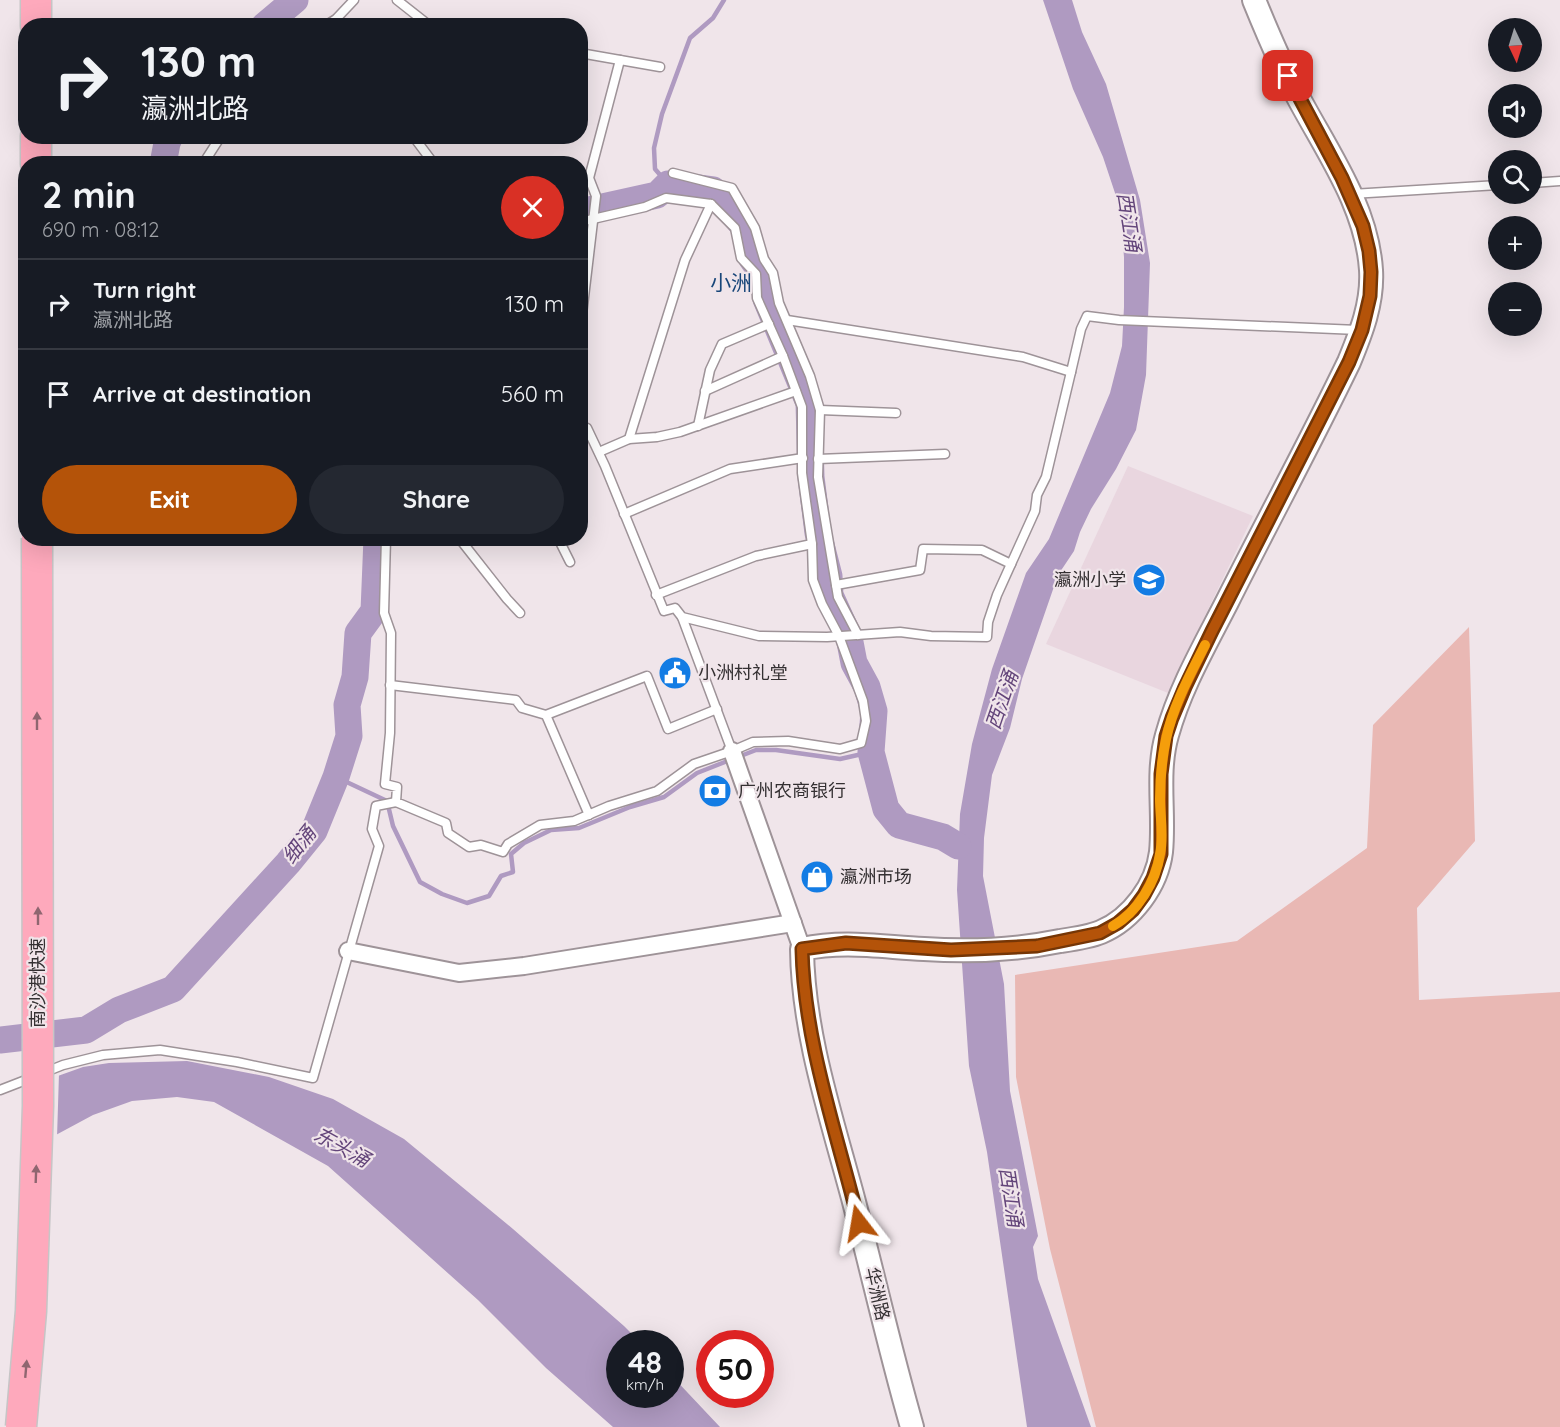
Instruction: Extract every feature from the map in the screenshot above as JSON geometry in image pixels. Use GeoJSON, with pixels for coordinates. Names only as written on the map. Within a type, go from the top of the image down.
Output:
{"type":"FeatureCollection","features":[{"type":"Feature","properties":{"kind":"highway"},"geometry":{"type":"LineString","coordinates":[[36,0],[36,18]]}},
{"type":"Feature","properties":{"kind":"highway","name":"南沙港快速"},"geometry":{"type":"LineString","coordinates":[[21,1427],[31,1301],[38,1106],[37,546]]}},
{"type":"Feature","properties":{"kind":"main road"},"geometry":{"type":"LineString","coordinates":[[802,949],[846,943],[951,950],[1037,946],[1100,933],[1118,923],[1133,910],[1153,878],[1161,854],[1161,774],[1165,744],[1172,718],[1194,668],[1321,420],[1362,330],[1370,296],[1369,251],[1363,226],[1349,194],[1296,94],[1254,0]]}},
{"type":"Feature","properties":{"kind":"main road","name":"华洲路"},"geometry":{"type":"LineString","coordinates":[[802,949],[805,992],[814,1048],[912,1427]]}},
{"type":"Feature","properties":{"kind":"street"},"geometry":{"type":"LineString","coordinates":[[732,752],[802,949]]}},
{"type":"Feature","properties":{"kind":"street"},"geometry":{"type":"LineString","coordinates":[[348,951],[459,973],[524,966],[793,923]]}},
{"type":"Feature","properties":{"kind":"lane"},"geometry":{"type":"LineString","coordinates":[[337,18],[354,0]]}},
{"type":"Feature","properties":{"kind":"lane"},"geometry":{"type":"LineString","coordinates":[[397,0],[420,18]]}},
{"type":"Feature","properties":{"kind":"lane"},"geometry":{"type":"LineString","coordinates":[[588,54],[660,67]]}},
{"type":"Feature","properties":{"kind":"lane"},"geometry":{"type":"LineString","coordinates":[[588,263],[596,196],[589,178],[620,60]]}},
{"type":"Feature","properties":{"kind":"lane"},"geometry":{"type":"LineString","coordinates":[[673,173],[732,188],[755,228],[764,260],[773,273],[779,303],[810,376],[820,410],[818,477],[838,597],[858,635]]}},
{"type":"Feature","properties":{"kind":"lane"},"geometry":{"type":"LineString","coordinates":[[1542,182],[1560,181]]}},
{"type":"Feature","properties":{"kind":"lane"},"geometry":{"type":"LineString","coordinates":[[1349,194],[1488,186]]}},
{"type":"Feature","properties":{"kind":"lane"},"geometry":{"type":"LineString","coordinates":[[0,1090],[63,1065],[103,1055],[160,1050],[237,1062],[313,1078],[379,846],[372,829],[376,806],[396,802],[446,823],[448,833],[469,847],[481,845],[503,852],[508,844],[540,825],[574,821],[609,806],[657,791],[694,764],[732,752],[753,742],[788,741],[840,749],[861,743],[866,721],[863,701],[839,636],[822,604],[813,580],[812,544],[802,473],[802,407],[757,297],[756,274],[741,258],[735,228],[711,204],[666,198],[645,207],[588,221]]}},
{"type":"Feature","properties":{"kind":"lane"},"geometry":{"type":"LineString","coordinates":[[629,439],[685,260],[711,204]]}},
{"type":"Feature","properties":{"kind":"lane"},"geometry":{"type":"LineString","coordinates":[[682,617],[759,636],[839,636],[900,632],[931,636],[987,637],[991,613],[1035,511],[1037,495],[1046,477],[1087,316],[1119,320],[1362,330]]}},
{"type":"Feature","properties":{"kind":"lane"},"geometry":{"type":"LineString","coordinates":[[787,320],[1023,357],[1071,372]]}},
{"type":"Feature","properties":{"kind":"lane"},"geometry":{"type":"LineString","coordinates":[[698,426],[710,370],[722,344],[769,324]]}},
{"type":"Feature","properties":{"kind":"lane"},"geometry":{"type":"LineString","coordinates":[[705,391],[783,356]]}},
{"type":"Feature","properties":{"kind":"lane"},"geometry":{"type":"LineString","coordinates":[[599,452],[629,439],[657,437],[698,426],[796,391]]}},
{"type":"Feature","properties":{"kind":"lane"},"geometry":{"type":"LineString","coordinates":[[820,410],[896,413]]}},
{"type":"Feature","properties":{"kind":"lane"},"geometry":{"type":"LineString","coordinates":[[588,430],[664,611],[675,608],[682,617],[732,752]]}},
{"type":"Feature","properties":{"kind":"lane"},"geometry":{"type":"LineString","coordinates":[[818,459],[945,454]]}},
{"type":"Feature","properties":{"kind":"lane"},"geometry":{"type":"LineString","coordinates":[[624,514],[730,469],[803,458]]}},
{"type":"Feature","properties":{"kind":"lane"},"geometry":{"type":"LineString","coordinates":[[656,595],[756,556],[812,544]]}},
{"type":"Feature","properties":{"kind":"lane"},"geometry":{"type":"LineString","coordinates":[[386,546],[384,613],[391,633],[390,733],[385,784],[397,787],[396,802]]}},
{"type":"Feature","properties":{"kind":"lane"},"geometry":{"type":"LineString","coordinates":[[465,546],[520,614]]}},
{"type":"Feature","properties":{"kind":"lane"},"geometry":{"type":"LineString","coordinates":[[562,546],[570,562]]}},
{"type":"Feature","properties":{"kind":"lane"},"geometry":{"type":"LineString","coordinates":[[836,585],[920,570],[923,549],[982,550],[1011,564]]}},
{"type":"Feature","properties":{"kind":"lane"},"geometry":{"type":"LineString","coordinates":[[390,685],[516,700],[522,708],[546,715],[647,676],[668,729],[717,709]]}},
{"type":"Feature","properties":{"kind":"lane"},"geometry":{"type":"LineString","coordinates":[[546,715],[589,815]]}},
{"type":"Feature","properties":{"kind":"shaded area","name":"瀛洲小学"},"geometry":{"type":"Polygon","coordinates":[[[1128,466],[1253,516],[1168,693],[1046,644],[1128,466]]]}},
{"type":"Feature","properties":{"kind":"shaded area"},"geometry":{"type":"Polygon","coordinates":[[[1469,627],[1475,841],[1417,908],[1419,1000],[1560,992],[1560,1427],[1096,1427],[1050,1249],[1016,1077],[1015,975],[1237,941],[1367,848],[1373,725],[1469,627]]]}},
{"type":"Feature","properties":{"kind":"water","name":"西江涌"},"geometry":{"type":"Polygon","coordinates":[[[1043,0],[1072,0],[1082,32],[1106,84],[1140,200],[1150,263],[1146,375],[1136,430],[1116,469],[1091,509],[1074,551],[1058,575],[1022,679],[1010,728],[992,775],[984,838],[983,876],[1004,984],[1010,1091],[1038,1236],[1033,1247],[1038,1279],[1091,1427],[1027,1427],[987,1152],[969,1066],[957,890],[960,814],[972,744],[992,669],[1026,573],[1049,539],[1110,393],[1122,346],[1124,257],[1120,208],[1103,157],[1073,89],[1043,0]]]}},
{"type":"Feature","properties":{"kind":"water","name":"东头涌"},"geometry":{"type":"Polygon","coordinates":[[[187,1061],[269,1077],[333,1099],[404,1139],[513,1229],[628,1330],[606,1330],[606,1408],[684,1408],[684,1389],[696,1402],[696,1408],[702,1408],[720,1427],[613,1427],[546,1368],[478,1300],[328,1166],[214,1102],[177,1097],[132,1101],[93,1115],[0,1165],[55,1077],[83,1067],[109,1063],[187,1061]]]}},
{"type":"Feature","properties":{"kind":"pier"},"geometry":{"type":"Polygon","coordinates":[[[59,1073],[57,1137],[0,1168],[0,1097],[59,1073]]]}},
{"type":"Feature","properties":{"kind":"waterway","name":"细涌"},"geometry":{"type":"LineString","coordinates":[[274,18],[295,0]]}},
{"type":"Feature","properties":{"kind":"waterway"},"geometry":{"type":"LineString","coordinates":[[668,184],[655,169],[654,148],[662,114],[690,38],[713,18],[724,0]]}},
{"type":"Feature","properties":{"kind":"waterway","name":"细涌"},"geometry":{"type":"LineString","coordinates":[[165,156],[167,144]]}},
{"type":"Feature","properties":{"kind":"waterway"},"geometry":{"type":"LineString","coordinates":[[588,210],[657,195],[668,184],[713,190],[745,228],[752,259],[764,276],[766,299],[809,403],[811,477],[818,533],[829,576],[830,595],[849,637],[854,663],[867,687],[874,711],[871,752],[886,809],[899,825],[943,837],[958,846]]}},
{"type":"Feature","properties":{"kind":"waterway","name":"细涌"},"geometry":{"type":"LineString","coordinates":[[0,1040],[86,1030],[119,1010],[173,989],[288,863],[314,831],[336,777],[349,736],[347,705],[355,677],[358,633],[374,611],[377,546]]}},
{"type":"Feature","properties":{"kind":"waterway"},"geometry":{"type":"LineString","coordinates":[[738,757],[756,750],[776,750],[840,759],[871,752]]}},
{"type":"Feature","properties":{"kind":"waterway"},"geometry":{"type":"LineString","coordinates":[[336,777],[387,801],[393,826],[420,882],[442,894],[467,903],[489,896],[501,876],[513,872],[511,854],[524,843],[551,830],[579,828],[630,807],[664,797],[697,773],[730,760]]}},
{"type":"Feature","properties":{"kind":"slow traffic"},"geometry":{"type":"LineString","coordinates":[[1113,926],[1133,910],[1144,895],[1153,878],[1161,854],[1161,774],[1166,736],[1185,687],[1205,645]]}},
{"type":"Feature","properties":{"kind":"place","name":"瀛洲小学"},"geometry":{"type":"Point","coordinates":[1149,580]}},
{"type":"Feature","properties":{"kind":"place","name":"小洲村礼堂"},"geometry":{"type":"Point","coordinates":[675,673]}},
{"type":"Feature","properties":{"kind":"place","name":"广州农商银行"},"geometry":{"type":"Point","coordinates":[715,791]}},
{"type":"Feature","properties":{"kind":"place","name":"瀛洲市场"},"geometry":{"type":"Point","coordinates":[817,877]}},
{"type":"Feature","properties":{"kind":"district","name":"小洲"},"geometry":{"type":"Point","coordinates":[731,283]}},
{"type":"Feature","properties":{"kind":"route"},"geometry":{"type":"LineString","coordinates":[[859,1223],[814,1048],[802,970],[802,949],[846,943],[951,950],[1037,946],[1100,933],[1118,923],[1133,910],[1153,878],[1161,854],[1161,774],[1166,736],[1172,718],[1212,631],[1329,404],[1362,330],[1370,296],[1371,272],[1363,226],[1342,178],[1288,76]]}}]}
